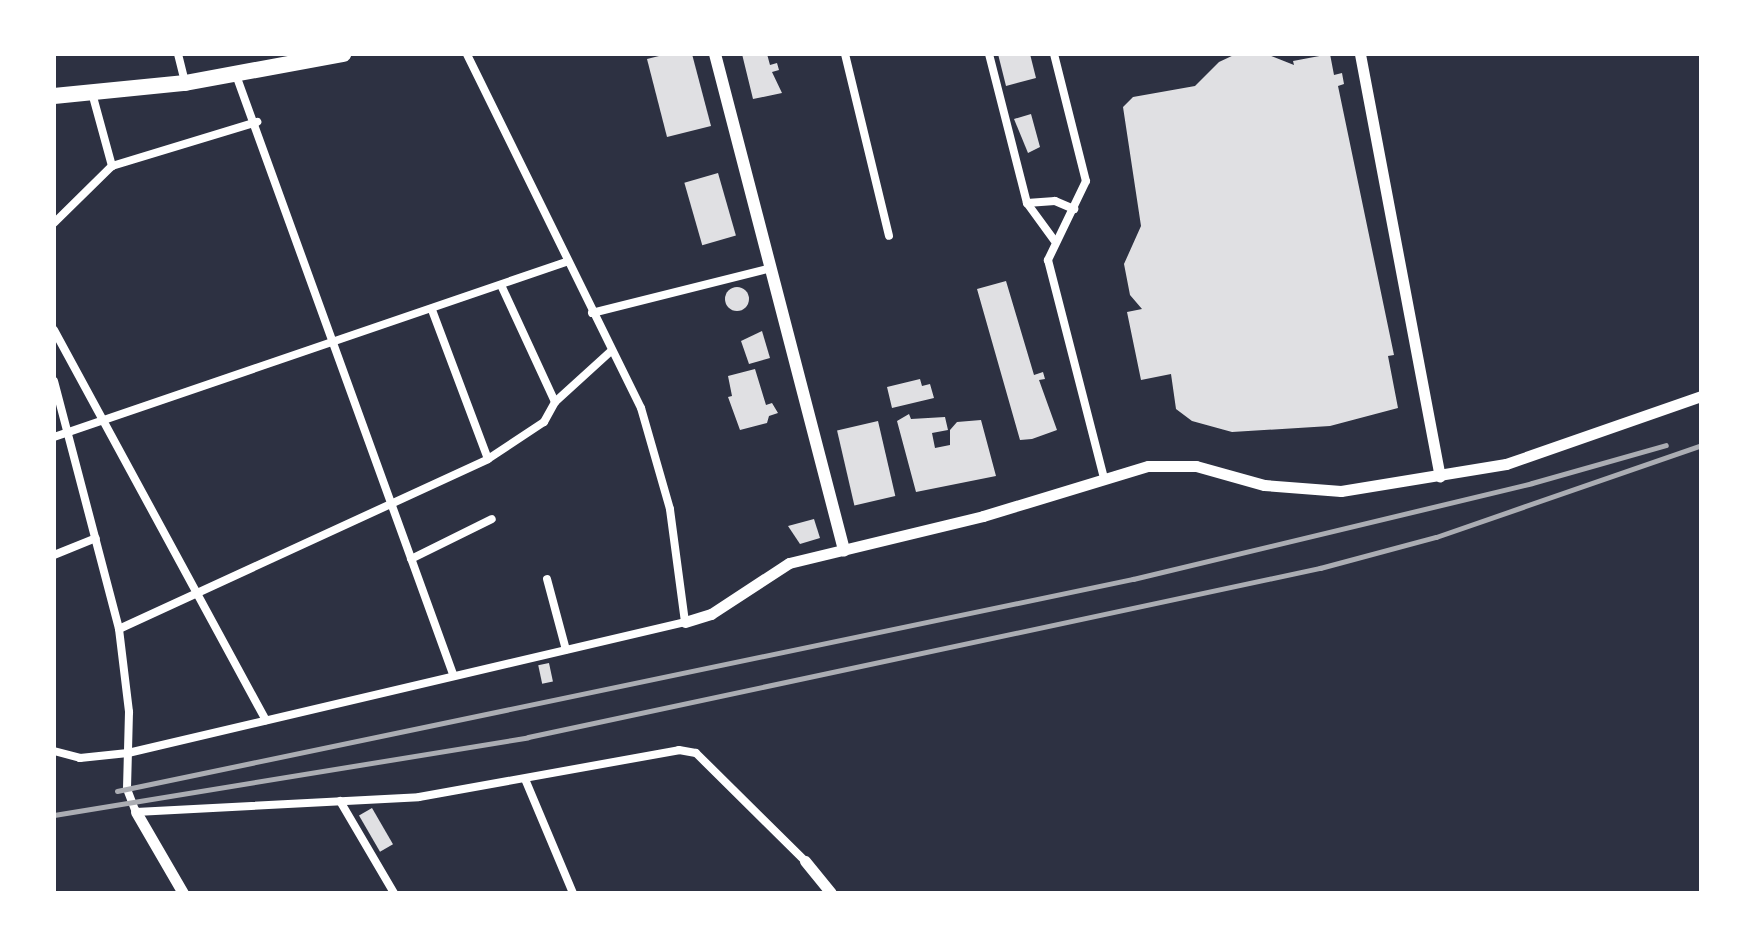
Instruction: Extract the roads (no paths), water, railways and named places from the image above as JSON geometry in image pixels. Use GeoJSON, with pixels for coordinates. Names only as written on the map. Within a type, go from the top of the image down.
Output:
{"type":"FeatureCollection","features":[{"type":"Feature","properties":{"kind":"highway"},"geometry":{"type":"LineString","coordinates":[[54,96],[185,83],[343,54]]}},
{"type":"Feature","properties":{"kind":"main road"},"geometry":{"type":"LineString","coordinates":[[715,54],[844,550]]}},
{"type":"Feature","properties":{"kind":"street"},"geometry":{"type":"LineString","coordinates":[[178,54],[185,83]]}},
{"type":"Feature","properties":{"kind":"street"},"geometry":{"type":"LineString","coordinates":[[467,54],[648,428],[670,509],[685,622]]}},
{"type":"Feature","properties":{"kind":"street"},"geometry":{"type":"LineString","coordinates":[[845,54],[889,236]]}},
{"type":"Feature","properties":{"kind":"street"},"geometry":{"type":"LineString","coordinates":[[989,54],[1027,203],[1054,240]]}},
{"type":"Feature","properties":{"kind":"street"},"geometry":{"type":"LineString","coordinates":[[1054,54],[1086,181],[1074,209],[1054,240],[1048,260],[1104,478]]}},
{"type":"Feature","properties":{"kind":"street"},"geometry":{"type":"LineString","coordinates":[[1360,54],[1440,476]]}},
{"type":"Feature","properties":{"kind":"street"},"geometry":{"type":"LineString","coordinates":[[235,74],[257,122],[453,674]]}},
{"type":"Feature","properties":{"kind":"street"},"geometry":{"type":"LineString","coordinates":[[92,93],[112,166]]}},
{"type":"Feature","properties":{"kind":"street"},"geometry":{"type":"LineString","coordinates":[[54,223],[112,166],[257,122]]}},
{"type":"Feature","properties":{"kind":"street"},"geometry":{"type":"LineString","coordinates":[[1027,203],[1055,201],[1074,209]]}},
{"type":"Feature","properties":{"kind":"street"},"geometry":{"type":"LineString","coordinates":[[54,437],[566,262]]}},
{"type":"Feature","properties":{"kind":"street"},"geometry":{"type":"LineString","coordinates":[[592,313],[771,268]]}},
{"type":"Feature","properties":{"kind":"street"},"geometry":{"type":"LineString","coordinates":[[501,285],[555,402]]}},
{"type":"Feature","properties":{"kind":"street"},"geometry":{"type":"LineString","coordinates":[[432,310],[488,459]]}},
{"type":"Feature","properties":{"kind":"street"},"geometry":{"type":"LineString","coordinates":[[54,330],[266,720]]}},
{"type":"Feature","properties":{"kind":"street"},"geometry":{"type":"LineString","coordinates":[[119,629],[488,459],[544,422],[555,402],[611,351]]}},
{"type":"Feature","properties":{"kind":"street"},"geometry":{"type":"LineString","coordinates":[[54,381],[119,629],[128,753],[127,789],[136,812],[183,893]]}},
{"type":"Feature","properties":{"kind":"street"},"geometry":{"type":"LineString","coordinates":[[54,751],[80,758],[128,753],[453,674],[685,622],[711,614],[789,563],[983,516],[1104,478],[1171,464],[1308,491],[1440,476],[1506,464],[1701,396]]}},
{"type":"Feature","properties":{"kind":"street"},"geometry":{"type":"LineString","coordinates":[[411,559],[492,519]]}},
{"type":"Feature","properties":{"kind":"street"},"geometry":{"type":"LineString","coordinates":[[54,555],[96,538]]}},
{"type":"Feature","properties":{"kind":"street"},"geometry":{"type":"LineString","coordinates":[[547,579],[566,650]]}},
{"type":"Feature","properties":{"kind":"street"},"geometry":{"type":"LineString","coordinates":[[136,812],[419,797],[679,750],[696,753],[805,861],[831,893]]}},
{"type":"Feature","properties":{"kind":"street"},"geometry":{"type":"LineString","coordinates":[[525,779],[573,893]]}},
{"type":"Feature","properties":{"kind":"street"},"geometry":{"type":"LineString","coordinates":[[340,801],[394,893]]}},
{"type":"Feature","properties":{"kind":"railway"},"geometry":{"type":"LineString","coordinates":[[117,791],[1133,579],[1532,483],[1666,445]]}},
{"type":"Feature","properties":{"kind":"railway"},"geometry":{"type":"LineString","coordinates":[[54,815],[528,737],[1320,568],[1436,537],[1701,445]]}}]}
